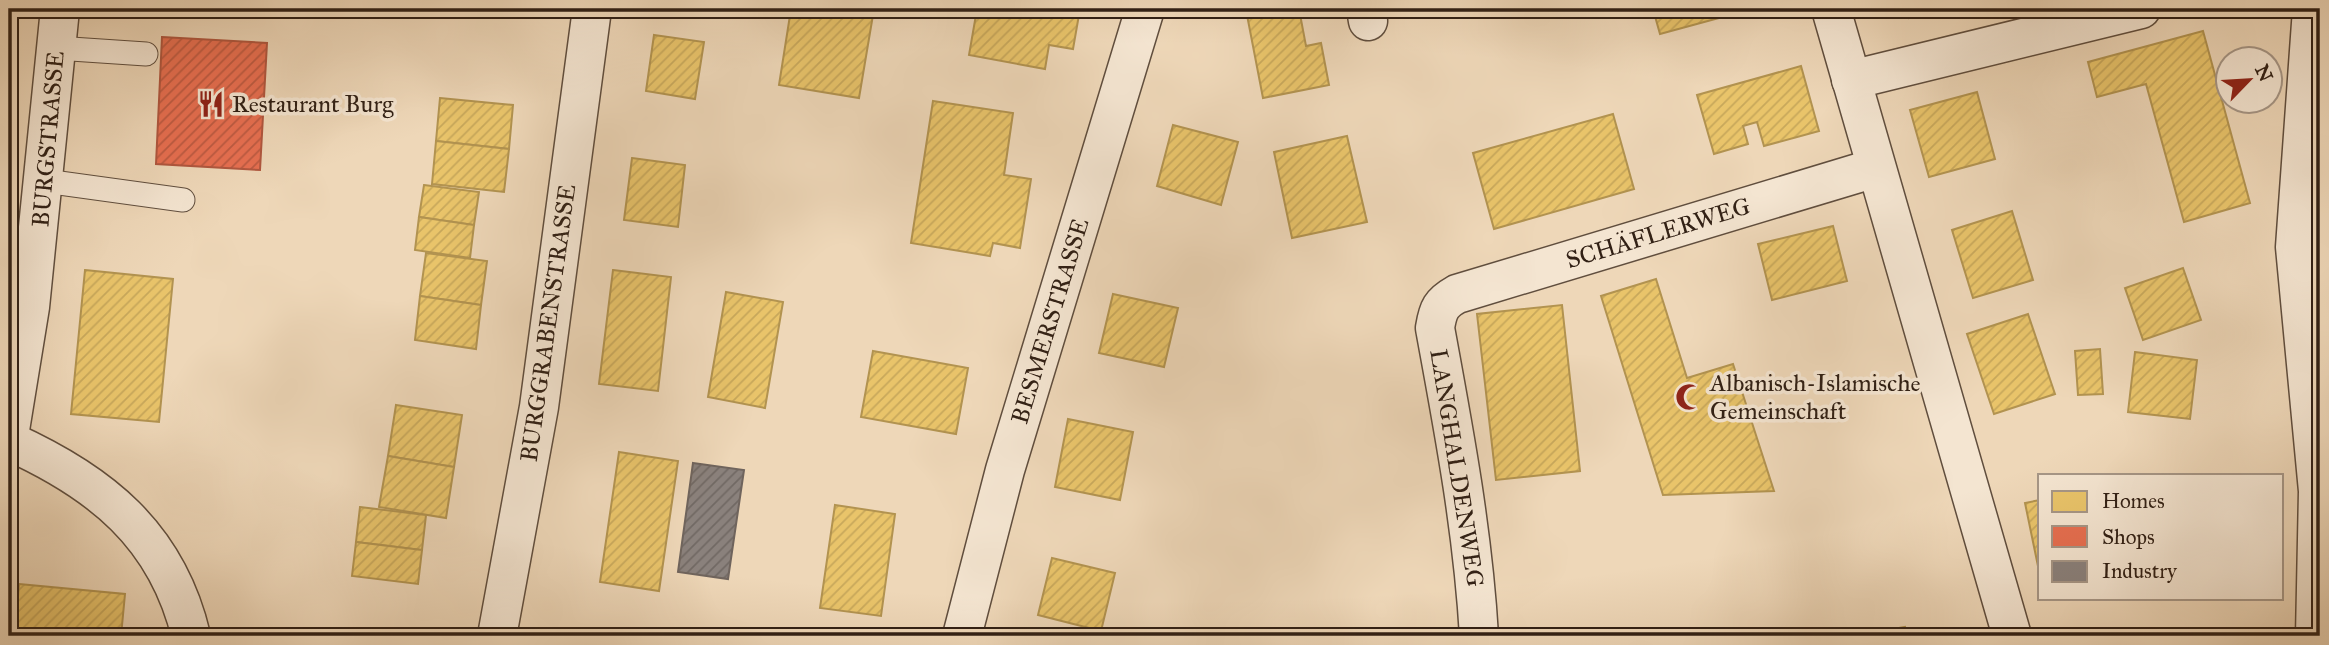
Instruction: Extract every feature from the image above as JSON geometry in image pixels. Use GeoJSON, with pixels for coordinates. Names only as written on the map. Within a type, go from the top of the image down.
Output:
{"type":"FeatureCollection","features":[{"type":"Feature","properties":{"kind":"street","name":"BURGSTRASSE"},"geometry":{"type":"LineString","coordinates":[[9,439],[30,307],[45,181],[60,9]]}},
{"type":"Feature","properties":{"kind":"street","name":"BURGGRABENSTRASSE"},"geometry":{"type":"LineString","coordinates":[[496,636],[539,407],[592,9]]}},
{"type":"Feature","properties":{"kind":"street","name":"BESMERSTRASSE"},"geometry":{"type":"LineString","coordinates":[[962,636],[1005,470],[1145,9]]}},
{"type":"Feature","properties":{"kind":"street"},"geometry":{"type":"LineString","coordinates":[[1831,9],[2012,636]]}},
{"type":"Feature","properties":{"kind":"street"},"geometry":{"type":"LineString","coordinates":[[1851,80],[2141,9]]}},
{"type":"Feature","properties":{"kind":"street"},"geometry":{"type":"LineString","coordinates":[[2312,9],[2295,247],[2318,491],[2315,636]]}},
{"type":"Feature","properties":{"kind":"street","name":"SCHÄFLERWEG"},"geometry":{"type":"LineString","coordinates":[[1443,302],[1457,294],[1875,167]]}},
{"type":"Feature","properties":{"kind":"street","name":"LANGHALDENWEG"},"geometry":{"type":"LineString","coordinates":[[1443,302],[1437,312],[1435,328],[1464,483],[1475,563],[1479,636]]}},
{"type":"Feature","properties":{"kind":"street"},"geometry":{"type":"LineString","coordinates":[[9,439],[58,463],[110,501],[155,550],[185,611],[191,636]]}},
{"type":"Feature","properties":{"kind":"lane"},"geometry":{"type":"LineString","coordinates":[[56,48],[146,54]]}},
{"type":"Feature","properties":{"kind":"lane"},"geometry":{"type":"LineString","coordinates":[[45,181],[183,200]]}},
{"type":"Feature","properties":{"kind":"building: Homes"},"geometry":{"type":"Polygon","coordinates":[[[791,9],[874,9],[859,98],[779,85],[791,9]]]}},
{"type":"Feature","properties":{"kind":"building: Homes"},"geometry":{"type":"Polygon","coordinates":[[[977,9],[1080,9],[1073,49],[1049,45],[1045,69],[969,55],[977,9]]]}},
{"type":"Feature","properties":{"kind":"building: Homes"},"geometry":{"type":"Polygon","coordinates":[[[1279,9],[1299,9],[1306,46],[1321,43],[1329,85],[1263,98],[1247,15],[1279,9]]]}},
{"type":"Feature","properties":{"kind":"building: Homes"},"geometry":{"type":"Polygon","coordinates":[[[1653,9],[1752,9],[1660,34],[1653,9]]]}},
{"type":"Feature","properties":{"kind":"building: Homes"},"geometry":{"type":"Polygon","coordinates":[[[1906,9],[1942,9],[1909,18],[1906,9]]]}},
{"type":"Feature","properties":{"kind":"building: Homes"},"geometry":{"type":"Polygon","coordinates":[[[2203,31],[2214,71],[2214,116],[2226,116],[2250,203],[2184,222],[2146,84],[2097,97],[2088,62],[2203,31]]]}},
{"type":"Feature","properties":{"kind":"building: Homes"},"geometry":{"type":"Polygon","coordinates":[[[654,35],[704,42],[695,99],[646,91],[654,35]]]}},
{"type":"Feature","properties":{"kind":"building: Homes"},"geometry":{"type":"Polygon","coordinates":[[[1801,66],[1819,131],[1764,146],[1757,122],[1743,126],[1748,144],[1714,154],[1697,95],[1801,66]]]}},
{"type":"Feature","properties":{"kind":"building: Homes"},"geometry":{"type":"Polygon","coordinates":[[[1977,92],[1995,159],[1929,177],[1910,110],[1977,92]]]}},
{"type":"Feature","properties":{"kind":"building: Homes"},"geometry":{"type":"Polygon","coordinates":[[[440,98],[513,105],[509,149],[436,141],[440,98]]]}},
{"type":"Feature","properties":{"kind":"building: Homes"},"geometry":{"type":"Polygon","coordinates":[[[933,101],[1013,113],[1004,175],[1031,179],[1020,248],[993,243],[990,256],[911,243],[933,101]]]}},
{"type":"Feature","properties":{"kind":"building: Homes"},"geometry":{"type":"Polygon","coordinates":[[[1613,114],[1634,189],[1494,229],[1473,153],[1613,114]]]}},
{"type":"Feature","properties":{"kind":"building: Homes"},"geometry":{"type":"Polygon","coordinates":[[[1173,125],[1238,142],[1221,205],[1157,186],[1173,125]]]}},
{"type":"Feature","properties":{"kind":"building: Homes"},"geometry":{"type":"Polygon","coordinates":[[[1347,136],[1367,222],[1292,238],[1274,152],[1347,136]]]}},
{"type":"Feature","properties":{"kind":"building: Homes"},"geometry":{"type":"Polygon","coordinates":[[[436,141],[509,149],[504,192],[432,184],[436,141]]]}},
{"type":"Feature","properties":{"kind":"building: Homes"},"geometry":{"type":"Polygon","coordinates":[[[632,158],[685,165],[678,227],[624,220],[632,158]]]}},
{"type":"Feature","properties":{"kind":"building: Homes"},"geometry":{"type":"Polygon","coordinates":[[[424,185],[479,192],[474,225],[419,217],[424,185]]]}},
{"type":"Feature","properties":{"kind":"building: Homes"},"geometry":{"type":"Polygon","coordinates":[[[2012,211],[2033,280],[1973,298],[1952,230],[2012,211]]]}},
{"type":"Feature","properties":{"kind":"building: Homes"},"geometry":{"type":"Polygon","coordinates":[[[419,217],[474,225],[470,258],[415,250],[419,217]]]}},
{"type":"Feature","properties":{"kind":"building: Homes"},"geometry":{"type":"Polygon","coordinates":[[[1833,226],[1847,281],[1772,300],[1758,244],[1833,226]]]}},
{"type":"Feature","properties":{"kind":"building: Homes"},"geometry":{"type":"Polygon","coordinates":[[[426,253],[487,261],[481,305],[420,296],[426,253]]]}},
{"type":"Feature","properties":{"kind":"building: Homes"},"geometry":{"type":"Polygon","coordinates":[[[2183,268],[2201,320],[2143,340],[2125,288],[2183,268]]]}},
{"type":"Feature","properties":{"kind":"building: Homes"},"geometry":{"type":"Polygon","coordinates":[[[85,270],[173,279],[159,422],[71,414],[85,270]]]}},
{"type":"Feature","properties":{"kind":"building: Homes"},"geometry":{"type":"Polygon","coordinates":[[[613,270],[671,277],[658,391],[599,384],[613,270]]]}},
{"type":"Feature","properties":{"kind":"building: Homes"},"geometry":{"type":"Polygon","coordinates":[[[1656,279],[1687,378],[1733,364],[1774,491],[1663,495],[1601,296],[1656,279]]]}},
{"type":"Feature","properties":{"kind":"building: Homes"},"geometry":{"type":"Polygon","coordinates":[[[726,292],[783,302],[765,408],[708,397],[726,292]]]}},
{"type":"Feature","properties":{"kind":"building: Homes"},"geometry":{"type":"Polygon","coordinates":[[[1113,294],[1178,308],[1164,367],[1099,353],[1113,294]]]}},
{"type":"Feature","properties":{"kind":"building: Homes"},"geometry":{"type":"Polygon","coordinates":[[[420,296],[481,305],[476,349],[415,340],[420,296]]]}},
{"type":"Feature","properties":{"kind":"building: Homes"},"geometry":{"type":"Polygon","coordinates":[[[1562,305],[1580,471],[1496,480],[1477,314],[1562,305]]]}},
{"type":"Feature","properties":{"kind":"building: Homes"},"geometry":{"type":"Polygon","coordinates":[[[2028,314],[2055,394],[1994,414],[1967,334],[2028,314]]]}},
{"type":"Feature","properties":{"kind":"building: Homes"},"geometry":{"type":"Polygon","coordinates":[[[2100,349],[2103,394],[2078,395],[2075,351],[2100,349]]]}},
{"type":"Feature","properties":{"kind":"building: Homes"},"geometry":{"type":"Polygon","coordinates":[[[873,351],[968,368],[956,434],[861,417],[873,351]]]}},
{"type":"Feature","properties":{"kind":"building: Homes"},"geometry":{"type":"Polygon","coordinates":[[[2135,352],[2197,360],[2190,419],[2128,412],[2135,352]]]}},
{"type":"Feature","properties":{"kind":"building: Homes"},"geometry":{"type":"Polygon","coordinates":[[[396,405],[462,415],[454,467],[388,456],[396,405]]]}},
{"type":"Feature","properties":{"kind":"building: Homes"},"geometry":{"type":"Polygon","coordinates":[[[1068,419],[1133,432],[1120,500],[1055,487],[1068,419]]]}},
{"type":"Feature","properties":{"kind":"building: Homes"},"geometry":{"type":"Polygon","coordinates":[[[619,452],[678,461],[659,591],[600,582],[619,452]]]}},
{"type":"Feature","properties":{"kind":"building: Homes"},"geometry":{"type":"Polygon","coordinates":[[[388,456],[454,467],[446,518],[379,507],[388,456]]]}},
{"type":"Feature","properties":{"kind":"building: Homes"},"geometry":{"type":"Polygon","coordinates":[[[2038,500],[2038,566],[2025,503],[2038,500]]]}},
{"type":"Feature","properties":{"kind":"building: Homes"},"geometry":{"type":"Polygon","coordinates":[[[835,505],[895,514],[881,616],[820,608],[835,505]]]}},
{"type":"Feature","properties":{"kind":"building: Homes"},"geometry":{"type":"Polygon","coordinates":[[[360,507],[426,515],[422,550],[356,542],[360,507]]]}},
{"type":"Feature","properties":{"kind":"building: Homes"},"geometry":{"type":"Polygon","coordinates":[[[356,542],[422,550],[418,584],[352,576],[356,542]]]}},
{"type":"Feature","properties":{"kind":"building: Homes"},"geometry":{"type":"Polygon","coordinates":[[[1052,558],[1115,573],[1101,631],[1038,615],[1052,558]]]}},
{"type":"Feature","properties":{"kind":"building: Homes"},"geometry":{"type":"Polygon","coordinates":[[[19,584],[125,594],[121,636],[15,636],[19,584]]]}},
{"type":"Feature","properties":{"kind":"building: Homes"},"geometry":{"type":"Polygon","coordinates":[[[1905,627],[1907,636],[1852,636],[1905,627]]]}},
{"type":"Feature","properties":{"kind":"building: Shops","name":"Restaurant Burg"},"geometry":{"type":"Polygon","coordinates":[[[162,37],[267,43],[260,170],[156,164],[162,37]]]}},
{"type":"Feature","properties":{"kind":"building: Industry"},"geometry":{"type":"Polygon","coordinates":[[[693,463],[744,470],[728,579],[678,572],[693,463]]]}},
{"type":"Feature","properties":{"kind":"place","name":"Restaurant Burg"},"geometry":{"type":"Point","coordinates":[211,104]}},
{"type":"Feature","properties":{"kind":"place","name":"Albanisch-Islamische Gemeinschaft"},"geometry":{"type":"Point","coordinates":[1689,397]}}]}
